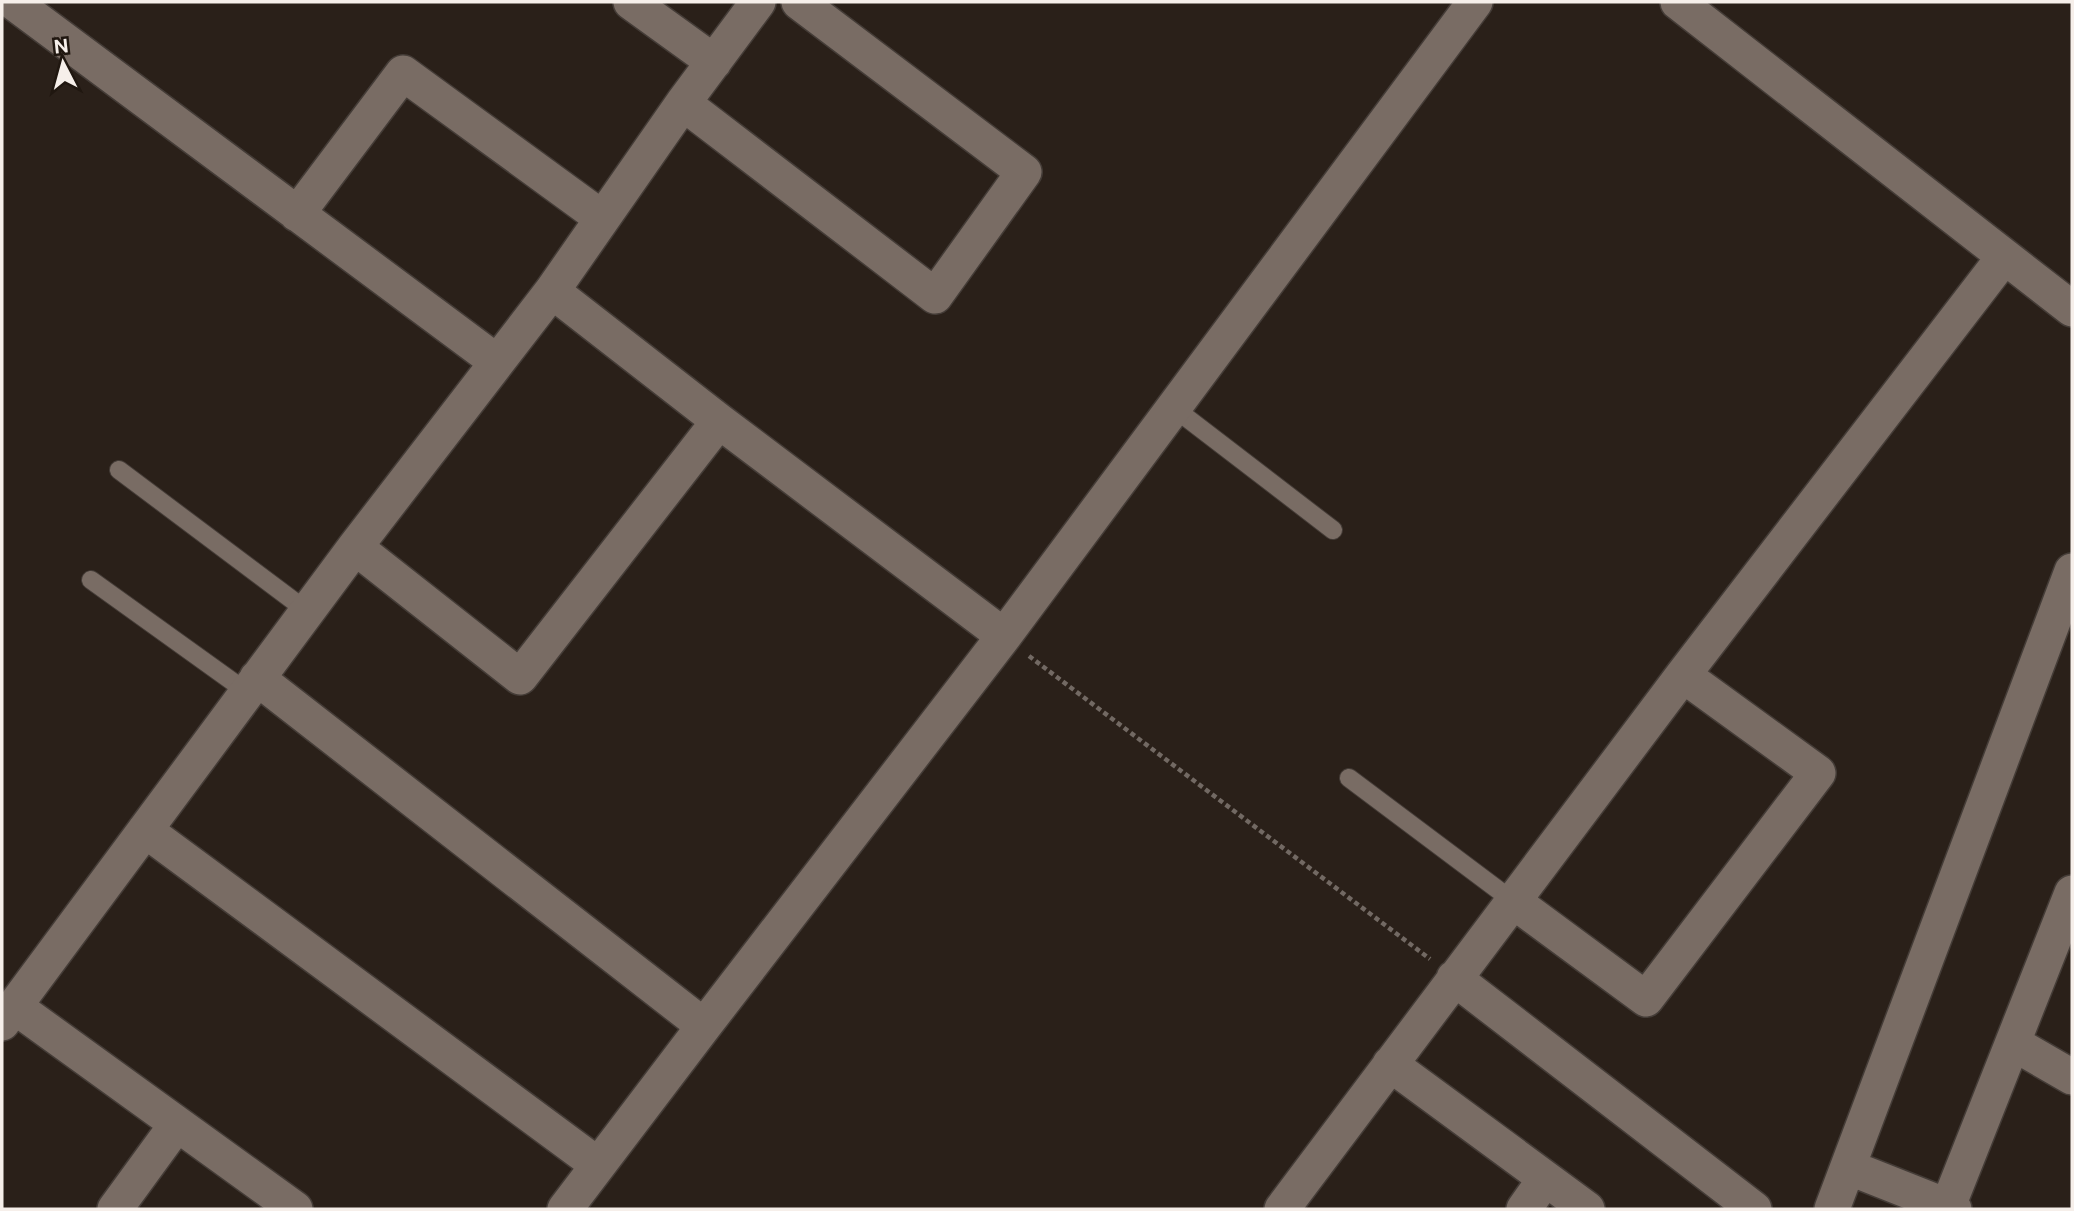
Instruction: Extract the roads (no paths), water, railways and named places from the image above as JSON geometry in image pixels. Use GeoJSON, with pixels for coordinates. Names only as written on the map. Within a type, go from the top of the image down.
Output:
{"type":"FeatureCollection","features":[{"type":"Feature","properties":{"kind":"street"},"geometry":{"type":"LineString","coordinates":[[13,2],[497,362]]}},
{"type":"Feature","properties":{"kind":"street"},"geometry":{"type":"LineString","coordinates":[[631,2],[714,62]]}},
{"type":"Feature","properties":{"kind":"street"},"geometry":{"type":"LineString","coordinates":[[295,1209],[177,1124],[8,1014],[355,547],[552,291],[683,103],[758,2]]}},
{"type":"Feature","properties":{"kind":"street"},"geometry":{"type":"LineString","coordinates":[[683,103],[934,296],[1024,172],[799,2]]}},
{"type":"Feature","properties":{"kind":"street"},"geometry":{"type":"LineString","coordinates":[[565,1209],[1004,636],[1475,2]]}},
{"type":"Feature","properties":{"kind":"street"},"geometry":{"type":"LineString","coordinates":[[1678,2],[2072,309]]}},
{"type":"Feature","properties":{"kind":"street"},"geometry":{"type":"LineString","coordinates":[[297,214],[403,73],[602,218]]}},
{"type":"Feature","properties":{"kind":"street"},"geometry":{"type":"LineString","coordinates":[[1282,1209],[1683,675],[2004,257]]}},
{"type":"Feature","properties":{"kind":"street"},"geometry":{"type":"LineString","coordinates":[[552,291],[1004,636]]}},
{"type":"Feature","properties":{"kind":"street"},"geometry":{"type":"LineString","coordinates":[[355,547],[520,677],[719,421]]}},
{"type":"Feature","properties":{"kind":"street"},"geometry":{"type":"LineString","coordinates":[[1832,1209],[2072,571]]}},
{"type":"Feature","properties":{"kind":"street"},"geometry":{"type":"LineString","coordinates":[[1513,901],[1646,999],[1818,773],[1683,675]]}},
{"type":"Feature","properties":{"kind":"street"},"geometry":{"type":"LineString","coordinates":[[252,685],[704,1026]]}},
{"type":"Feature","properties":{"kind":"street"},"geometry":{"type":"LineString","coordinates":[[145,830],[598,1166]]}},
{"type":"Feature","properties":{"kind":"street"},"geometry":{"type":"LineString","coordinates":[[1848,1167],[1951,1208],[2012,1043],[2072,893]]}},
{"type":"Feature","properties":{"kind":"street"},"geometry":{"type":"LineString","coordinates":[[1454,978],[1754,1209]]}},
{"type":"Feature","properties":{"kind":"street"},"geometry":{"type":"LineString","coordinates":[[2012,1043],[2072,1077]]}},
{"type":"Feature","properties":{"kind":"street"},"geometry":{"type":"LineString","coordinates":[[1390,1064],[1587,1209]]}},
{"type":"Feature","properties":{"kind":"street"},"geometry":{"type":"LineString","coordinates":[[115,1209],[177,1124]]}},
{"type":"Feature","properties":{"kind":"street"},"geometry":{"type":"LineString","coordinates":[[1524,1209],[1545,1179]]}},
{"type":"Feature","properties":{"kind":"lane"},"geometry":{"type":"LineString","coordinates":[[1174,408],[1333,530]]}},
{"type":"Feature","properties":{"kind":"lane"},"geometry":{"type":"LineString","coordinates":[[119,470],[307,611]]}},
{"type":"Feature","properties":{"kind":"lane"},"geometry":{"type":"LineString","coordinates":[[91,580],[252,685]]}},
{"type":"Feature","properties":{"kind":"lane"},"geometry":{"type":"LineString","coordinates":[[1349,778],[1513,901]]}}]}
